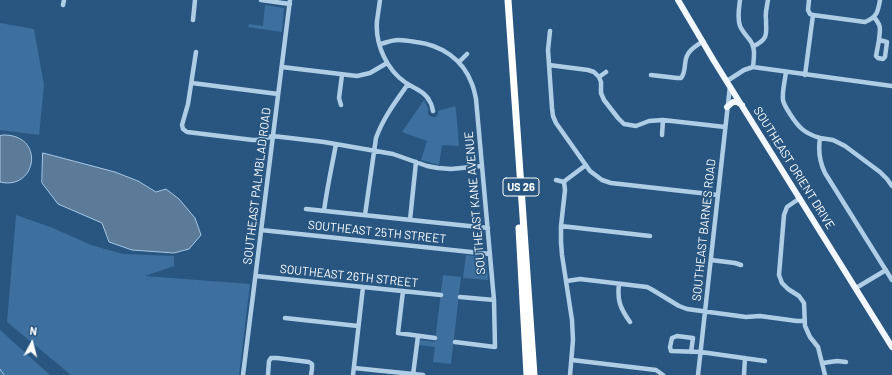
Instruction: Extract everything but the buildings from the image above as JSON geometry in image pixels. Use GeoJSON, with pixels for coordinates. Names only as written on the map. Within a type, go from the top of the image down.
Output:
{"type":"FeatureCollection","features":[{"type":"Feature","properties":{"kind":"highway","name":"US 26"},"geometry":{"type":"LineString","coordinates":[[504,0],[527,375]]}},
{"type":"Feature","properties":{"kind":"highway","name":"US 26"},"geometry":{"type":"LineString","coordinates":[[508,0],[534,375]]}},
{"type":"Feature","properties":{"kind":"main road","name":"SOUTHEAST ORIENT DRIVE"},"geometry":{"type":"LineString","coordinates":[[678,0],[892,347]]}},
{"type":"Feature","properties":{"kind":"main road"},"geometry":{"type":"LineString","coordinates":[[727,107],[733,102],[742,104]]}},
{"type":"Feature","properties":{"kind":"street"},"geometry":{"type":"LineString","coordinates":[[193,20],[195,0]]}},
{"type":"Feature","properties":{"kind":"street"},"geometry":{"type":"LineString","coordinates":[[261,0],[290,2]]}},
{"type":"Feature","properties":{"kind":"street"},"geometry":{"type":"LineString","coordinates":[[380,0],[377,22],[378,37],[387,63],[397,76],[424,94],[430,101],[433,110]]}},
{"type":"Feature","properties":{"kind":"street"},"geometry":{"type":"LineString","coordinates":[[740,0],[739,23],[741,29],[754,46],[753,67]]}},
{"type":"Feature","properties":{"kind":"street"},"geometry":{"type":"LineString","coordinates":[[754,46],[765,36],[768,0]]}},
{"type":"Feature","properties":{"kind":"street"},"geometry":{"type":"LineString","coordinates":[[809,0],[808,10],[810,14],[865,22],[870,20],[877,13],[880,0]]}},
{"type":"Feature","properties":{"kind":"street","name":"SOUTHEAST PALMBLAD ROAD"},"geometry":{"type":"LineString","coordinates":[[243,375],[290,2]]}},
{"type":"Feature","properties":{"kind":"street"},"geometry":{"type":"LineString","coordinates":[[805,75],[813,15]]}},
{"type":"Feature","properties":{"kind":"street"},"geometry":{"type":"LineString","coordinates":[[874,17],[880,26],[879,40]]}},
{"type":"Feature","properties":{"kind":"street"},"geometry":{"type":"LineString","coordinates":[[550,32],[548,50],[553,116],[560,130],[590,170],[606,182],[611,183],[718,194]]}},
{"type":"Feature","properties":{"kind":"street","name":"SOUTHEAST KANE AVENUE"},"geometry":{"type":"LineString","coordinates":[[380,44],[398,40],[436,46],[448,52],[459,62],[467,73],[476,99],[494,300],[495,347],[455,342]]}},
{"type":"Feature","properties":{"kind":"street"},"geometry":{"type":"LineString","coordinates":[[651,75],[681,78],[684,73],[687,54],[703,41]]}},
{"type":"Feature","properties":{"kind":"street"},"geometry":{"type":"LineString","coordinates":[[196,52],[188,106],[182,123],[182,127],[188,132],[253,140],[273,136],[336,144],[393,154],[438,168],[482,166]]}},
{"type":"Feature","properties":{"kind":"street"},"geometry":{"type":"LineString","coordinates":[[682,52],[687,54]]}},
{"type":"Feature","properties":{"kind":"street"},"geometry":{"type":"LineString","coordinates":[[459,62],[467,54]]}},
{"type":"Feature","properties":{"kind":"street"},"geometry":{"type":"LineString","coordinates":[[282,67],[357,76],[366,75],[387,63]]}},
{"type":"Feature","properties":{"kind":"street"},"geometry":{"type":"LineString","coordinates":[[550,66],[594,72],[599,77],[601,82],[600,93],[604,100],[624,124],[636,126],[649,121],[664,120],[725,128]]}},
{"type":"Feature","properties":{"kind":"street"},"geometry":{"type":"LineString","coordinates":[[729,84],[744,70],[753,67],[892,86]]}},
{"type":"Feature","properties":{"kind":"street"},"geometry":{"type":"LineString","coordinates":[[599,77],[606,72]]}},
{"type":"Feature","properties":{"kind":"street"},"geometry":{"type":"LineString","coordinates":[[786,72],[783,96],[784,105],[797,125],[812,136],[833,140],[846,146],[880,172],[892,185]]}},
{"type":"Feature","properties":{"kind":"street"},"geometry":{"type":"LineString","coordinates":[[341,104],[339,98],[342,75]]}},
{"type":"Feature","properties":{"kind":"street"},"geometry":{"type":"LineString","coordinates":[[192,83],[278,94]]}},
{"type":"Feature","properties":{"kind":"street"},"geometry":{"type":"LineString","coordinates":[[365,215],[376,138],[384,118],[408,84]]}},
{"type":"Feature","properties":{"kind":"street","name":"SOUTHEAST BARNES ROAD"},"geometry":{"type":"LineString","coordinates":[[698,375],[729,84]]}},
{"type":"Feature","properties":{"kind":"street"},"geometry":{"type":"LineString","coordinates":[[662,135],[664,120]]}},
{"type":"Feature","properties":{"kind":"street"},"geometry":{"type":"LineString","coordinates":[[820,138],[819,156],[825,173],[892,280]]}},
{"type":"Feature","properties":{"kind":"street"},"geometry":{"type":"LineString","coordinates":[[324,211],[336,144]]}},
{"type":"Feature","properties":{"kind":"street"},"geometry":{"type":"LineString","coordinates":[[410,220],[416,162]]}},
{"type":"Feature","properties":{"kind":"street"},"geometry":{"type":"LineString","coordinates":[[564,182],[586,165]]}},
{"type":"Feature","properties":{"kind":"street"},"geometry":{"type":"LineString","coordinates":[[556,180],[564,182]]}},
{"type":"Feature","properties":{"kind":"street"},"geometry":{"type":"LineString","coordinates":[[564,182],[565,190],[561,226],[562,255],[574,340],[570,375]]}},
{"type":"Feature","properties":{"kind":"street"},"geometry":{"type":"LineString","coordinates":[[800,198],[787,207],[784,215],[779,271],[780,279],[791,292],[802,299],[805,307],[804,321],[808,334],[818,347],[825,375]]}},
{"type":"Feature","properties":{"kind":"street"},"geometry":{"type":"LineString","coordinates":[[306,209],[488,228]]}},
{"type":"Feature","properties":{"kind":"street"},"geometry":{"type":"LineString","coordinates":[[561,226],[650,236]]}},
{"type":"Feature","properties":{"kind":"street","name":"SOUTHEAST 25TH STREET"},"geometry":{"type":"LineString","coordinates":[[261,230],[490,254]]}},
{"type":"Feature","properties":{"kind":"street"},"geometry":{"type":"LineString","coordinates":[[711,260],[742,265]]}},
{"type":"Feature","properties":{"kind":"street"},"geometry":{"type":"LineString","coordinates":[[856,288],[886,270]]}},
{"type":"Feature","properties":{"kind":"street","name":"SOUTHEAST 26TH STREET"},"geometry":{"type":"LineString","coordinates":[[256,276],[441,295]]}},
{"type":"Feature","properties":{"kind":"street"},"geometry":{"type":"LineString","coordinates":[[566,281],[580,279],[647,287],[683,308],[705,312],[804,321]]}},
{"type":"Feature","properties":{"kind":"street"},"geometry":{"type":"LineString","coordinates":[[619,284],[619,302],[622,310],[630,322]]}},
{"type":"Feature","properties":{"kind":"street"},"geometry":{"type":"LineString","coordinates":[[353,375],[363,287]]}},
{"type":"Feature","properties":{"kind":"street"},"geometry":{"type":"LineString","coordinates":[[403,292],[398,333],[435,338]]}},
{"type":"Feature","properties":{"kind":"street"},"geometry":{"type":"LineString","coordinates":[[460,297],[494,300]]}},
{"type":"Feature","properties":{"kind":"street"},"geometry":{"type":"LineString","coordinates":[[285,318],[358,326]]}},
{"type":"Feature","properties":{"kind":"street"},"geometry":{"type":"LineString","coordinates":[[413,374],[418,336]]}},
{"type":"Feature","properties":{"kind":"street"},"geometry":{"type":"LineString","coordinates":[[702,339],[680,336],[673,337],[670,347],[672,350],[701,352],[765,361]]}},
{"type":"Feature","properties":{"kind":"street"},"geometry":{"type":"LineString","coordinates":[[691,352],[693,338]]}},
{"type":"Feature","properties":{"kind":"street"},"geometry":{"type":"LineString","coordinates":[[268,375],[269,361],[271,358],[309,362],[312,364],[311,375]]}},
{"type":"Feature","properties":{"kind":"street"},"geometry":{"type":"LineString","coordinates":[[744,375],[745,358]]}},
{"type":"Feature","properties":{"kind":"street"},"geometry":{"type":"LineString","coordinates":[[572,360],[645,368],[656,370],[662,375]]}},
{"type":"Feature","properties":{"kind":"street"},"geometry":{"type":"LineString","coordinates":[[823,364],[837,361],[846,362]]}},
{"type":"Feature","properties":{"kind":"street"},"geometry":{"type":"LineString","coordinates":[[354,368],[423,375]]}},
{"type":"Feature","properties":{"kind":"street"},"geometry":{"type":"LineString","coordinates":[[644,375],[645,368]]}},
{"type":"Feature","properties":{"kind":"shaded area"},"geometry":{"type":"Polygon","coordinates":[[[265,5],[284,8],[282,32],[248,27],[249,24],[263,26],[265,5]]]}},
{"type":"Feature","properties":{"kind":"shaded area"},"geometry":{"type":"Polygon","coordinates":[[[0,23],[34,29],[44,85],[39,135],[0,130],[0,23]]]}},
{"type":"Feature","properties":{"kind":"shaded area"},"geometry":{"type":"Polygon","coordinates":[[[424,100],[428,108],[428,115],[432,117],[437,116],[438,111],[455,106],[456,110],[459,146],[442,145],[439,165],[421,160],[427,141],[402,132],[424,100]]]}},
{"type":"Feature","properties":{"kind":"shaded area"},"geometry":{"type":"Polygon","coordinates":[[[0,136],[17,137],[26,143],[31,152],[32,162],[29,171],[22,178],[13,183],[0,182],[0,136]]]}},
{"type":"Feature","properties":{"kind":"shaded area"},"geometry":{"type":"Polygon","coordinates":[[[43,153],[115,172],[138,181],[156,192],[166,189],[179,199],[195,218],[201,235],[189,249],[174,253],[132,250],[109,242],[102,223],[58,204],[42,183],[43,153]]]}},
{"type":"Feature","properties":{"kind":"shaded area"},"geometry":{"type":"Polygon","coordinates":[[[16,215],[53,228],[91,245],[123,254],[174,256],[174,266],[145,276],[250,284],[239,375],[71,375],[7,322],[16,215]]]}},
{"type":"Feature","properties":{"kind":"shaded area"},"geometry":{"type":"Polygon","coordinates":[[[466,255],[484,257],[486,259],[488,280],[463,278],[466,255]]]}},
{"type":"Feature","properties":{"kind":"shaded area"},"geometry":{"type":"Polygon","coordinates":[[[443,275],[461,277],[451,364],[433,362],[435,347],[418,345],[420,340],[435,342],[443,275]]]}},
{"type":"Feature","properties":{"kind":"shaded area"},"geometry":{"type":"Polygon","coordinates":[[[0,330],[50,375],[0,375],[0,330]]]}},
{"type":"Feature","properties":{"kind":"waterway"},"geometry":{"type":"LineString","coordinates":[[0,369],[4,375]]}}]}
